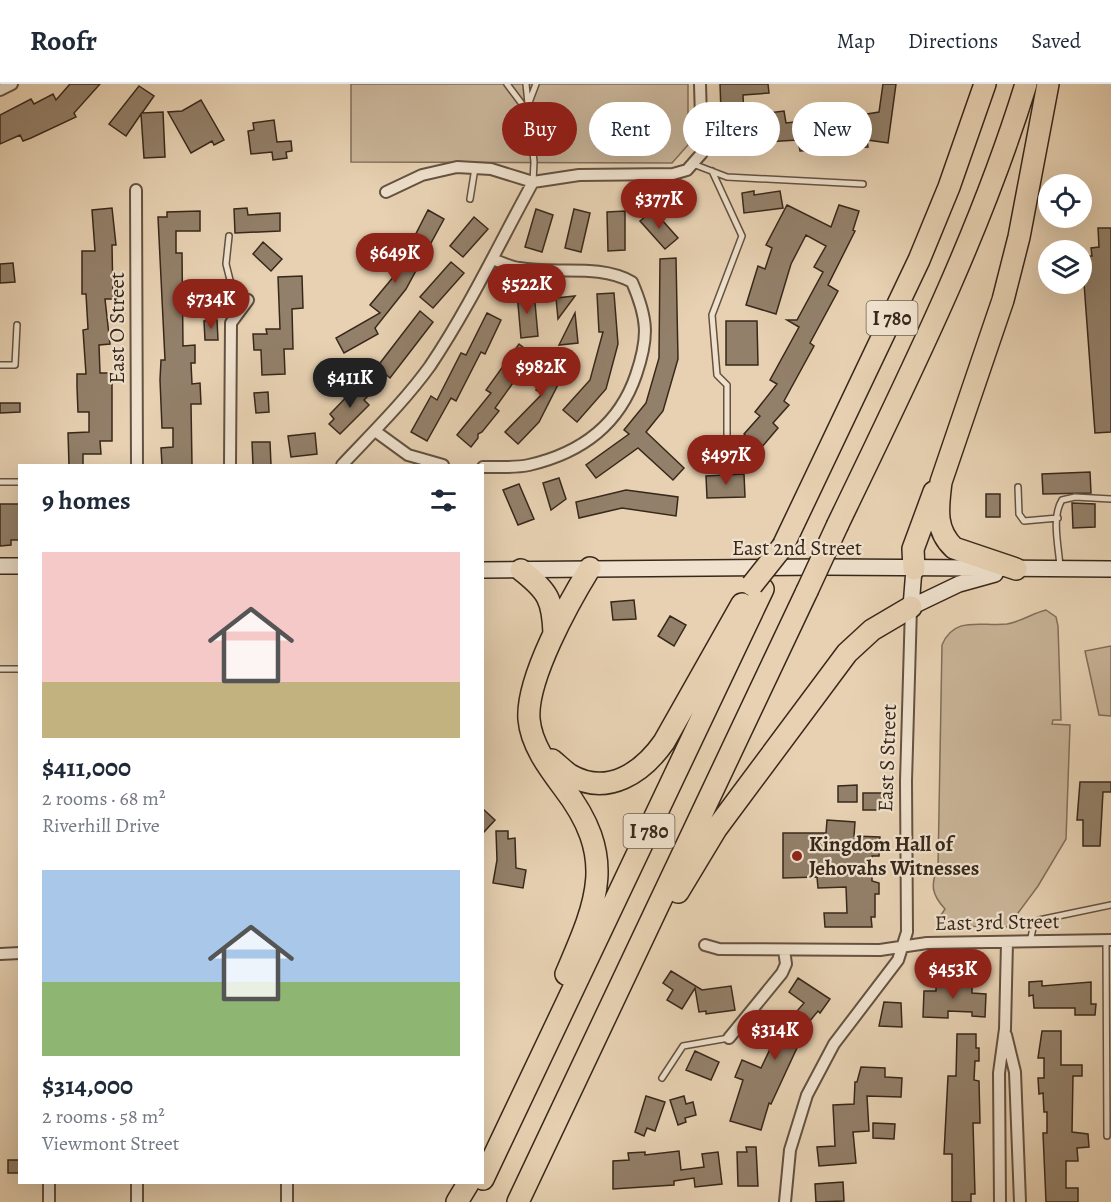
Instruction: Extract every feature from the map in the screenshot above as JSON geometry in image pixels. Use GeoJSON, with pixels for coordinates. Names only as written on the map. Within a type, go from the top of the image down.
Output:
{"type":"FeatureCollection","features":[{"type":"Feature","properties":{"kind":"highway","name":"I 780"},"geometry":{"type":"LineString","coordinates":[[484,1177],[758,587],[783,546],[919,260],[950,187],[985,84]]}},
{"type":"Feature","properties":{"kind":"highway","name":"I 780"},"geometry":{"type":"LineString","coordinates":[[518,1202],[807,591],[976,226],[998,172],[1026,84]]}},
{"type":"Feature","properties":{"kind":"highway"},"geometry":{"type":"LineString","coordinates":[[1016,569],[971,555],[947,541],[940,527],[938,511],[941,482],[1003,300],[1019,237],[1048,84]]}},
{"type":"Feature","properties":{"kind":"highway"},"geometry":{"type":"LineString","coordinates":[[914,569],[913,549],[933,493],[941,482]]}},
{"type":"Feature","properties":{"kind":"highway"},"geometry":{"type":"LineString","coordinates":[[534,1072],[543,1029],[592,909],[598,879],[596,849],[588,824],[546,765],[531,729],[530,697],[540,667],[590,568]]}},
{"type":"Feature","properties":{"kind":"highway"},"geometry":{"type":"LineString","coordinates":[[521,570],[549,598],[554,609],[555,636]]}},
{"type":"Feature","properties":{"kind":"highway"},"geometry":{"type":"LineString","coordinates":[[541,752],[571,776],[591,782],[613,782],[633,775],[649,763],[758,587]]}},
{"type":"Feature","properties":{"kind":"highway"},"geometry":{"type":"LineString","coordinates":[[627,971],[665,916],[716,829],[847,653],[872,630],[911,607]]}},
{"type":"Feature","properties":{"kind":"highway"},"geometry":{"type":"LineString","coordinates":[[529,1202],[558,1117]]}},
{"type":"Feature","properties":{"kind":"highway"},"geometry":{"type":"LineString","coordinates":[[484,1158],[508,1126]]}},
{"type":"Feature","properties":{"kind":"highway"},"geometry":{"type":"LineString","coordinates":[[457,1202],[468,1184]]}},
{"type":"Feature","properties":{"kind":"highway","name":"I 780"},"geometry":{"type":"LineString","coordinates":[[472,1202],[481,1184]]}},
{"type":"Feature","properties":{"kind":"main road"},"geometry":{"type":"LineString","coordinates":[[0,566],[18,566]]}},
{"type":"Feature","properties":{"kind":"main road","name":"East 2nd Street"},"geometry":{"type":"LineString","coordinates":[[484,570],[590,568],[603,570],[1111,569]]}},
{"type":"Feature","properties":{"kind":"main road","name":"East S Street"},"geometry":{"type":"LineString","coordinates":[[911,607],[914,569]]}},
{"type":"Feature","properties":{"kind":"main road"},"geometry":{"type":"LineString","coordinates":[[911,607],[959,584],[1016,569]]}},
{"type":"Feature","properties":{"kind":"street"},"geometry":{"type":"LineString","coordinates":[[0,90],[12,84]]}},
{"type":"Feature","properties":{"kind":"street"},"geometry":{"type":"LineString","coordinates":[[386,192],[422,175],[457,167],[491,170],[533,182],[579,175],[673,174],[687,170],[702,153],[700,84]]}},
{"type":"Feature","properties":{"kind":"street"},"geometry":{"type":"LineString","coordinates":[[343,464],[375,431],[430,365],[492,259],[533,182]]}},
{"type":"Feature","properties":{"kind":"street","name":"East O Street"},"geometry":{"type":"LineString","coordinates":[[136,190],[137,464]]}},
{"type":"Feature","properties":{"kind":"street"},"geometry":{"type":"LineString","coordinates":[[484,467],[528,465],[569,451],[612,422],[628,398],[644,353],[647,324],[632,282],[621,275],[604,272],[517,268],[492,259]]}},
{"type":"Feature","properties":{"kind":"street"},"geometry":{"type":"LineString","coordinates":[[230,464],[231,323],[248,300]]}},
{"type":"Feature","properties":{"kind":"street"},"geometry":{"type":"LineString","coordinates":[[375,431],[408,455],[440,464]]}},
{"type":"Feature","properties":{"kind":"street","name":"East S Street"},"geometry":{"type":"LineString","coordinates":[[784,1202],[790,1150],[807,1095],[834,1044],[898,960],[907,932],[906,781],[911,607]]}},
{"type":"Feature","properties":{"kind":"street","name":"East 3rd Street"},"geometry":{"type":"LineString","coordinates":[[705,945],[719,949],[784,950],[902,947],[927,943],[1108,940]]}},
{"type":"Feature","properties":{"kind":"street"},"geometry":{"type":"LineString","coordinates":[[1000,1202],[999,1073],[1005,1029],[1007,942]]}},
{"type":"Feature","properties":{"kind":"street"},"geometry":{"type":"LineString","coordinates":[[729,1038],[782,973],[786,964],[784,950]]}},
{"type":"Feature","properties":{"kind":"street"},"geometry":{"type":"LineString","coordinates":[[0,954],[18,953]]}},
{"type":"Feature","properties":{"kind":"street"},"geometry":{"type":"LineString","coordinates":[[1005,1029],[1015,1072],[1020,1202]]}},
{"type":"Feature","properties":{"kind":"street"},"geometry":{"type":"LineString","coordinates":[[49,1184],[49,1202]]}},
{"type":"Feature","properties":{"kind":"street"},"geometry":{"type":"LineString","coordinates":[[137,1184],[137,1202]]}},
{"type":"Feature","properties":{"kind":"street"},"geometry":{"type":"LineString","coordinates":[[287,1184],[287,1202]]}},
{"type":"Feature","properties":{"kind":"lane"},"geometry":{"type":"LineString","coordinates":[[507,84],[520,102]]}},
{"type":"Feature","properties":{"kind":"lane"},"geometry":{"type":"LineString","coordinates":[[526,84],[526,102]]}},
{"type":"Feature","properties":{"kind":"lane"},"geometry":{"type":"LineString","coordinates":[[529,102],[536,84]]}},
{"type":"Feature","properties":{"kind":"lane"},"geometry":{"type":"LineString","coordinates":[[533,156],[533,182]]}},
{"type":"Feature","properties":{"kind":"lane"},"geometry":{"type":"LineString","coordinates":[[693,164],[727,177],[863,184]]}},
{"type":"Feature","properties":{"kind":"lane"},"geometry":{"type":"LineString","coordinates":[[470,199],[475,168]]}},
{"type":"Feature","properties":{"kind":"lane"},"geometry":{"type":"LineString","coordinates":[[711,171],[742,236],[712,315],[717,375],[727,385],[727,465]]}},
{"type":"Feature","properties":{"kind":"lane"},"geometry":{"type":"LineString","coordinates":[[229,236],[226,264],[238,312]]}},
{"type":"Feature","properties":{"kind":"lane"},"geometry":{"type":"LineString","coordinates":[[0,365],[15,365],[16,325]]}},
{"type":"Feature","properties":{"kind":"lane"},"geometry":{"type":"LineString","coordinates":[[0,482],[18,482]]}},
{"type":"Feature","properties":{"kind":"lane"},"geometry":{"type":"LineString","coordinates":[[1018,487],[1021,518],[1024,520],[1058,518]]}},
{"type":"Feature","properties":{"kind":"lane"},"geometry":{"type":"LineString","coordinates":[[1060,569],[1059,505],[1067,498],[1111,499]]}},
{"type":"Feature","properties":{"kind":"lane"},"geometry":{"type":"LineString","coordinates":[[0,669],[18,669]]}},
{"type":"Feature","properties":{"kind":"lane"},"geometry":{"type":"LineString","coordinates":[[1030,942],[1033,928],[1040,920],[1111,905]]}},
{"type":"Feature","properties":{"kind":"lane"},"geometry":{"type":"LineString","coordinates":[[1107,1136],[1108,940]]}},
{"type":"Feature","properties":{"kind":"lane"},"geometry":{"type":"LineString","coordinates":[[662,1078],[682,1046],[729,1038]]}},
{"type":"Feature","properties":{"kind":"shaded area"},"geometry":{"type":"Polygon","coordinates":[[[351,84],[688,84],[688,102],[683,102],[683,151],[672,163],[351,162],[351,84]]]}},
{"type":"Feature","properties":{"kind":"shaded area"},"geometry":{"type":"Polygon","coordinates":[[[1046,610],[1056,617],[1058,626],[1061,720],[1053,720],[1052,724],[1070,725],[1066,839],[1038,886],[1018,913],[1014,927],[943,926],[941,915],[945,909],[937,899],[933,885],[938,867],[942,645],[954,629],[961,626],[1007,624],[1046,610]]]}},
{"type":"Feature","properties":{"kind":"shaded area"},"geometry":{"type":"Polygon","coordinates":[[[1111,646],[1111,716],[1099,715],[1085,651],[1111,646]]]}},
{"type":"Feature","properties":{"kind":"building"},"geometry":{"type":"Polygon","coordinates":[[[70,84],[100,84],[74,113],[76,117],[23,141],[20,135],[0,144],[0,115],[31,99],[34,104],[53,94],[56,100],[70,84]]]}},
{"type":"Feature","properties":{"kind":"building"},"geometry":{"type":"Polygon","coordinates":[[[720,84],[768,84],[769,93],[743,95],[743,102],[721,102],[720,84]]]}},
{"type":"Feature","properties":{"kind":"building"},"geometry":{"type":"Polygon","coordinates":[[[883,84],[896,84],[888,143],[872,141],[872,113],[879,112],[883,84]]]}},
{"type":"Feature","properties":{"kind":"building"},"geometry":{"type":"Polygon","coordinates":[[[139,86],[154,96],[142,113],[163,112],[165,157],[144,158],[141,114],[126,136],[109,124],[139,86]]]}},
{"type":"Feature","properties":{"kind":"building"},"geometry":{"type":"Polygon","coordinates":[[[201,100],[224,140],[214,145],[212,141],[191,153],[168,112],[182,111],[201,100]]]}},
{"type":"Feature","properties":{"kind":"building"},"geometry":{"type":"Polygon","coordinates":[[[784,111],[786,123],[792,122],[792,140],[780,141],[780,112],[784,111]]]}},
{"type":"Feature","properties":{"kind":"building"},"geometry":{"type":"Polygon","coordinates":[[[274,120],[277,142],[291,141],[292,151],[286,152],[287,158],[273,160],[272,152],[251,154],[248,131],[254,130],[253,123],[274,120]]]}},
{"type":"Feature","properties":{"kind":"building"},"geometry":{"type":"Polygon","coordinates":[[[754,191],[754,195],[780,191],[783,208],[744,213],[742,193],[754,191]]]}},
{"type":"Feature","properties":{"kind":"building"},"geometry":{"type":"Polygon","coordinates":[[[787,205],[831,227],[839,205],[859,211],[853,230],[855,231],[828,285],[838,291],[810,343],[814,346],[784,401],[789,405],[773,423],[778,428],[761,448],[744,434],[760,416],[755,412],[777,384],[770,380],[799,327],[787,320],[797,320],[823,272],[814,267],[826,246],[806,235],[791,264],[776,314],[746,305],[758,266],[765,269],[772,248],[766,245],[787,205]]]}},
{"type":"Feature","properties":{"kind":"building"},"geometry":{"type":"Polygon","coordinates":[[[112,208],[116,245],[112,245],[113,299],[105,299],[110,344],[99,345],[100,373],[112,373],[112,441],[100,441],[101,454],[83,454],[83,464],[69,464],[68,433],[89,432],[89,412],[78,412],[77,374],[86,374],[83,330],[88,329],[86,294],[82,294],[82,251],[95,251],[92,210],[112,208]]]}},
{"type":"Feature","properties":{"kind":"building"},"geometry":{"type":"Polygon","coordinates":[[[247,208],[248,215],[280,213],[280,231],[235,233],[234,209],[247,208]]]}},
{"type":"Feature","properties":{"kind":"building"},"geometry":{"type":"Polygon","coordinates":[[[536,209],[553,215],[542,252],[525,247],[536,209]]]}},
{"type":"Feature","properties":{"kind":"building"},"geometry":{"type":"Polygon","coordinates":[[[574,209],[590,213],[581,252],[565,248],[574,209]]]}},
{"type":"Feature","properties":{"kind":"building"},"geometry":{"type":"Polygon","coordinates":[[[428,210],[444,219],[406,289],[375,328],[378,334],[344,353],[336,338],[380,313],[370,305],[405,263],[402,261],[428,210]]]}},
{"type":"Feature","properties":{"kind":"building"},"geometry":{"type":"Polygon","coordinates":[[[653,210],[678,238],[665,249],[640,221],[653,210]]]}},
{"type":"Feature","properties":{"kind":"building"},"geometry":{"type":"Polygon","coordinates":[[[200,211],[200,231],[176,231],[176,253],[182,253],[183,346],[195,345],[195,363],[191,363],[192,384],[200,383],[201,404],[191,404],[192,464],[162,464],[161,448],[173,447],[173,428],[162,428],[160,380],[161,360],[165,360],[158,217],[167,217],[167,212],[200,211]]]}},
{"type":"Feature","properties":{"kind":"building"},"geometry":{"type":"Polygon","coordinates":[[[625,211],[625,250],[608,251],[607,212],[625,211]]]}},
{"type":"Feature","properties":{"kind":"building"},"geometry":{"type":"Polygon","coordinates":[[[474,217],[488,229],[463,257],[450,246],[474,217]]]}},
{"type":"Feature","properties":{"kind":"building"},"geometry":{"type":"Polygon","coordinates":[[[1098,228],[1111,228],[1111,432],[1095,433],[1085,294],[1092,294],[1092,248],[1099,247],[1098,228]]]}},
{"type":"Feature","properties":{"kind":"building"},"geometry":{"type":"Polygon","coordinates":[[[263,242],[282,259],[271,271],[253,254],[263,242]]]}},
{"type":"Feature","properties":{"kind":"building"},"geometry":{"type":"Polygon","coordinates":[[[676,258],[678,359],[663,411],[646,432],[684,468],[673,480],[638,448],[596,478],[586,465],[629,434],[624,430],[646,403],[659,358],[660,259],[676,258]]]}},
{"type":"Feature","properties":{"kind":"building"},"geometry":{"type":"Polygon","coordinates":[[[451,262],[464,273],[433,308],[420,297],[451,262]]]}},
{"type":"Feature","properties":{"kind":"building"},"geometry":{"type":"Polygon","coordinates":[[[13,263],[15,282],[0,283],[0,264],[13,263]]]}},
{"type":"Feature","properties":{"kind":"building"},"geometry":{"type":"Polygon","coordinates":[[[302,276],[303,308],[292,309],[293,349],[284,349],[285,374],[262,375],[261,350],[254,350],[253,334],[267,334],[266,329],[280,329],[278,277],[302,276]]]}},
{"type":"Feature","properties":{"kind":"building"},"geometry":{"type":"Polygon","coordinates":[[[534,292],[538,336],[521,338],[517,293],[534,292]]]}},
{"type":"Feature","properties":{"kind":"building"},"geometry":{"type":"Polygon","coordinates":[[[614,293],[618,344],[606,389],[577,422],[563,410],[590,380],[603,332],[599,332],[597,294],[614,293]]]}},
{"type":"Feature","properties":{"kind":"building"},"geometry":{"type":"Polygon","coordinates":[[[575,296],[558,319],[556,298],[575,296]]]}},
{"type":"Feature","properties":{"kind":"building"},"geometry":{"type":"Polygon","coordinates":[[[420,311],[433,322],[390,378],[377,367],[420,311]]]}},
{"type":"Feature","properties":{"kind":"building"},"geometry":{"type":"Polygon","coordinates":[[[487,313],[501,320],[485,354],[481,352],[456,401],[451,398],[427,441],[411,432],[431,396],[437,400],[461,353],[466,355],[487,313]]]}},
{"type":"Feature","properties":{"kind":"building"},"geometry":{"type":"Polygon","coordinates":[[[575,313],[578,343],[559,345],[575,313]]]}},
{"type":"Feature","properties":{"kind":"building"},"geometry":{"type":"Polygon","coordinates":[[[217,320],[218,340],[205,340],[204,321],[217,320]]]}},
{"type":"Feature","properties":{"kind":"building"},"geometry":{"type":"Polygon","coordinates":[[[726,321],[757,321],[758,365],[726,365],[726,321]]]}},
{"type":"Feature","properties":{"kind":"building"},"geometry":{"type":"Polygon","coordinates":[[[519,344],[533,355],[495,408],[499,411],[478,434],[478,438],[471,447],[457,435],[491,393],[486,390],[519,344]]]}},
{"type":"Feature","properties":{"kind":"building"},"geometry":{"type":"Polygon","coordinates":[[[556,350],[572,357],[539,422],[518,444],[505,432],[542,394],[536,390],[556,350]]]}},
{"type":"Feature","properties":{"kind":"building"},"geometry":{"type":"Polygon","coordinates":[[[359,384],[370,394],[364,400],[369,405],[340,434],[329,424],[334,419],[330,414],[359,384]]]}},
{"type":"Feature","properties":{"kind":"building"},"geometry":{"type":"Polygon","coordinates":[[[268,392],[269,412],[256,413],[254,393],[268,392]]]}},
{"type":"Feature","properties":{"kind":"building"},"geometry":{"type":"Polygon","coordinates":[[[0,403],[20,403],[20,412],[0,413],[0,403]]]}},
{"type":"Feature","properties":{"kind":"building"},"geometry":{"type":"Polygon","coordinates":[[[315,433],[317,454],[291,457],[288,436],[315,433]]]}},
{"type":"Feature","properties":{"kind":"building"},"geometry":{"type":"Polygon","coordinates":[[[252,442],[270,442],[271,464],[253,464],[252,442]]]}},
{"type":"Feature","properties":{"kind":"building"},"geometry":{"type":"Polygon","coordinates":[[[1090,472],[1091,493],[1043,494],[1042,474],[1090,472]]]}},
{"type":"Feature","properties":{"kind":"building"},"geometry":{"type":"Polygon","coordinates":[[[744,474],[745,497],[707,498],[706,476],[744,474]]]}},
{"type":"Feature","properties":{"kind":"building"},"geometry":{"type":"Polygon","coordinates":[[[559,478],[566,499],[551,510],[543,483],[559,478]]]}},
{"type":"Feature","properties":{"kind":"building"},"geometry":{"type":"Polygon","coordinates":[[[519,484],[534,519],[518,525],[503,490],[519,484]]]}},
{"type":"Feature","properties":{"kind":"building"},"geometry":{"type":"Polygon","coordinates":[[[626,490],[678,497],[676,516],[622,508],[579,518],[576,502],[626,490]]]}},
{"type":"Feature","properties":{"kind":"building"},"geometry":{"type":"Polygon","coordinates":[[[986,494],[1000,494],[1000,517],[986,517],[986,494]]]}},
{"type":"Feature","properties":{"kind":"building"},"geometry":{"type":"Polygon","coordinates":[[[1072,503],[1095,504],[1095,527],[1073,528],[1072,503]]]}},
{"type":"Feature","properties":{"kind":"building"},"geometry":{"type":"Polygon","coordinates":[[[0,504],[18,504],[18,540],[11,540],[11,545],[0,546],[0,504]]]}},
{"type":"Feature","properties":{"kind":"building"},"geometry":{"type":"Polygon","coordinates":[[[634,600],[636,619],[613,620],[611,602],[634,600]]]}},
{"type":"Feature","properties":{"kind":"building"},"geometry":{"type":"Polygon","coordinates":[[[670,616],[686,625],[674,646],[658,636],[670,616]]]}},
{"type":"Feature","properties":{"kind":"building"},"geometry":{"type":"Polygon","coordinates":[[[1080,782],[1111,782],[1111,792],[1103,792],[1100,846],[1083,846],[1083,820],[1077,820],[1080,782]]]}},
{"type":"Feature","properties":{"kind":"building"},"geometry":{"type":"Polygon","coordinates":[[[857,785],[857,802],[838,802],[838,786],[857,785]]]}},
{"type":"Feature","properties":{"kind":"building"},"geometry":{"type":"Polygon","coordinates":[[[863,793],[882,793],[883,810],[863,810],[863,793]]]}},
{"type":"Feature","properties":{"kind":"building"},"geometry":{"type":"Polygon","coordinates":[[[484,810],[495,820],[484,832],[484,810]]]}},
{"type":"Feature","properties":{"kind":"building"},"geometry":{"type":"Polygon","coordinates":[[[827,820],[855,822],[854,836],[880,837],[879,856],[872,856],[872,881],[879,883],[879,894],[875,894],[875,917],[871,917],[872,927],[825,927],[824,913],[847,913],[846,887],[818,888],[817,877],[783,878],[783,833],[826,833],[827,820]]]}},
{"type":"Feature","properties":{"kind":"building"},"geometry":{"type":"Polygon","coordinates":[[[496,831],[508,831],[508,839],[515,838],[516,868],[526,870],[523,888],[493,883],[497,860],[496,831]]]}},
{"type":"Feature","properties":{"kind":"building"},"geometry":{"type":"Polygon","coordinates":[[[671,971],[702,990],[731,986],[735,1010],[706,1014],[706,1011],[699,1012],[695,988],[682,1009],[667,1000],[673,990],[663,983],[671,971]]]}},
{"type":"Feature","properties":{"kind":"building"},"geometry":{"type":"Polygon","coordinates":[[[798,978],[830,999],[820,1013],[818,1011],[809,1022],[771,1104],[769,1103],[761,1130],[730,1121],[743,1080],[735,1077],[742,1060],[761,1068],[771,1047],[767,1045],[774,1029],[788,1035],[795,1020],[792,1017],[804,1003],[789,992],[798,978]]]}},
{"type":"Feature","properties":{"kind":"building"},"geometry":{"type":"Polygon","coordinates":[[[1042,981],[1042,986],[1091,982],[1091,1004],[1096,1004],[1095,1015],[1075,1015],[1075,1008],[1034,1008],[1033,995],[1029,996],[1029,982],[1042,981]]]}},
{"type":"Feature","properties":{"kind":"building"},"geometry":{"type":"Polygon","coordinates":[[[936,982],[972,982],[972,993],[986,994],[985,1017],[972,1016],[972,1012],[948,1011],[948,1018],[923,1017],[924,991],[936,991],[936,982]]]}},
{"type":"Feature","properties":{"kind":"building"},"geometry":{"type":"Polygon","coordinates":[[[884,1002],[901,1003],[902,1027],[879,1026],[884,1002]]]}},
{"type":"Feature","properties":{"kind":"building"},"geometry":{"type":"Polygon","coordinates":[[[1042,1031],[1061,1031],[1061,1065],[1082,1065],[1082,1076],[1073,1076],[1072,1132],[1088,1134],[1089,1147],[1077,1148],[1078,1161],[1066,1161],[1066,1188],[1078,1188],[1078,1202],[1046,1202],[1043,1133],[1047,1133],[1047,1112],[1044,1112],[1043,1093],[1039,1094],[1038,1078],[1044,1078],[1044,1058],[1038,1058],[1042,1031]]]}},
{"type":"Feature","properties":{"kind":"building"},"geometry":{"type":"Polygon","coordinates":[[[957,1034],[976,1034],[976,1048],[979,1048],[979,1061],[975,1061],[974,1080],[979,1081],[980,1123],[973,1123],[975,1194],[971,1194],[971,1202],[952,1202],[952,1154],[944,1154],[948,1076],[956,1076],[957,1034]]]}},
{"type":"Feature","properties":{"kind":"building"},"geometry":{"type":"Polygon","coordinates":[[[695,1051],[719,1062],[711,1080],[686,1070],[695,1051]]]}},
{"type":"Feature","properties":{"kind":"building"},"geometry":{"type":"Polygon","coordinates":[[[861,1067],[885,1068],[885,1077],[902,1078],[901,1097],[867,1096],[869,1131],[853,1132],[856,1163],[819,1166],[817,1147],[835,1146],[833,1105],[854,1104],[855,1082],[857,1082],[861,1067]]]}},
{"type":"Feature","properties":{"kind":"building"},"geometry":{"type":"Polygon","coordinates":[[[646,1096],[665,1102],[655,1131],[647,1128],[644,1136],[635,1132],[646,1096]]]}},
{"type":"Feature","properties":{"kind":"building"},"geometry":{"type":"Polygon","coordinates":[[[684,1096],[686,1104],[693,1102],[696,1115],[685,1118],[686,1122],[678,1125],[670,1100],[684,1096]]]}},
{"type":"Feature","properties":{"kind":"building"},"geometry":{"type":"Polygon","coordinates":[[[873,1123],[895,1124],[894,1139],[873,1138],[873,1123]]]}},
{"type":"Feature","properties":{"kind":"building"},"geometry":{"type":"Polygon","coordinates":[[[746,1147],[756,1147],[758,1186],[738,1186],[737,1152],[747,1152],[746,1147]]]}},
{"type":"Feature","properties":{"kind":"building"},"geometry":{"type":"Polygon","coordinates":[[[679,1151],[681,1170],[704,1167],[702,1154],[718,1152],[722,1184],[695,1187],[694,1178],[674,1181],[674,1185],[613,1189],[613,1161],[629,1160],[628,1153],[645,1152],[645,1155],[679,1151]]]}},
{"type":"Feature","properties":{"kind":"building"},"geometry":{"type":"Polygon","coordinates":[[[8,1160],[18,1160],[18,1173],[8,1173],[8,1160]]]}},
{"type":"Feature","properties":{"kind":"building"},"geometry":{"type":"Polygon","coordinates":[[[843,1182],[844,1201],[816,1202],[815,1184],[843,1182]]]}},
{"type":"Feature","properties":{"kind":"place","name":"Kingdom Hall of Jehovahs Witnesses"},"geometry":{"type":"Point","coordinates":[797,856]}}]}
